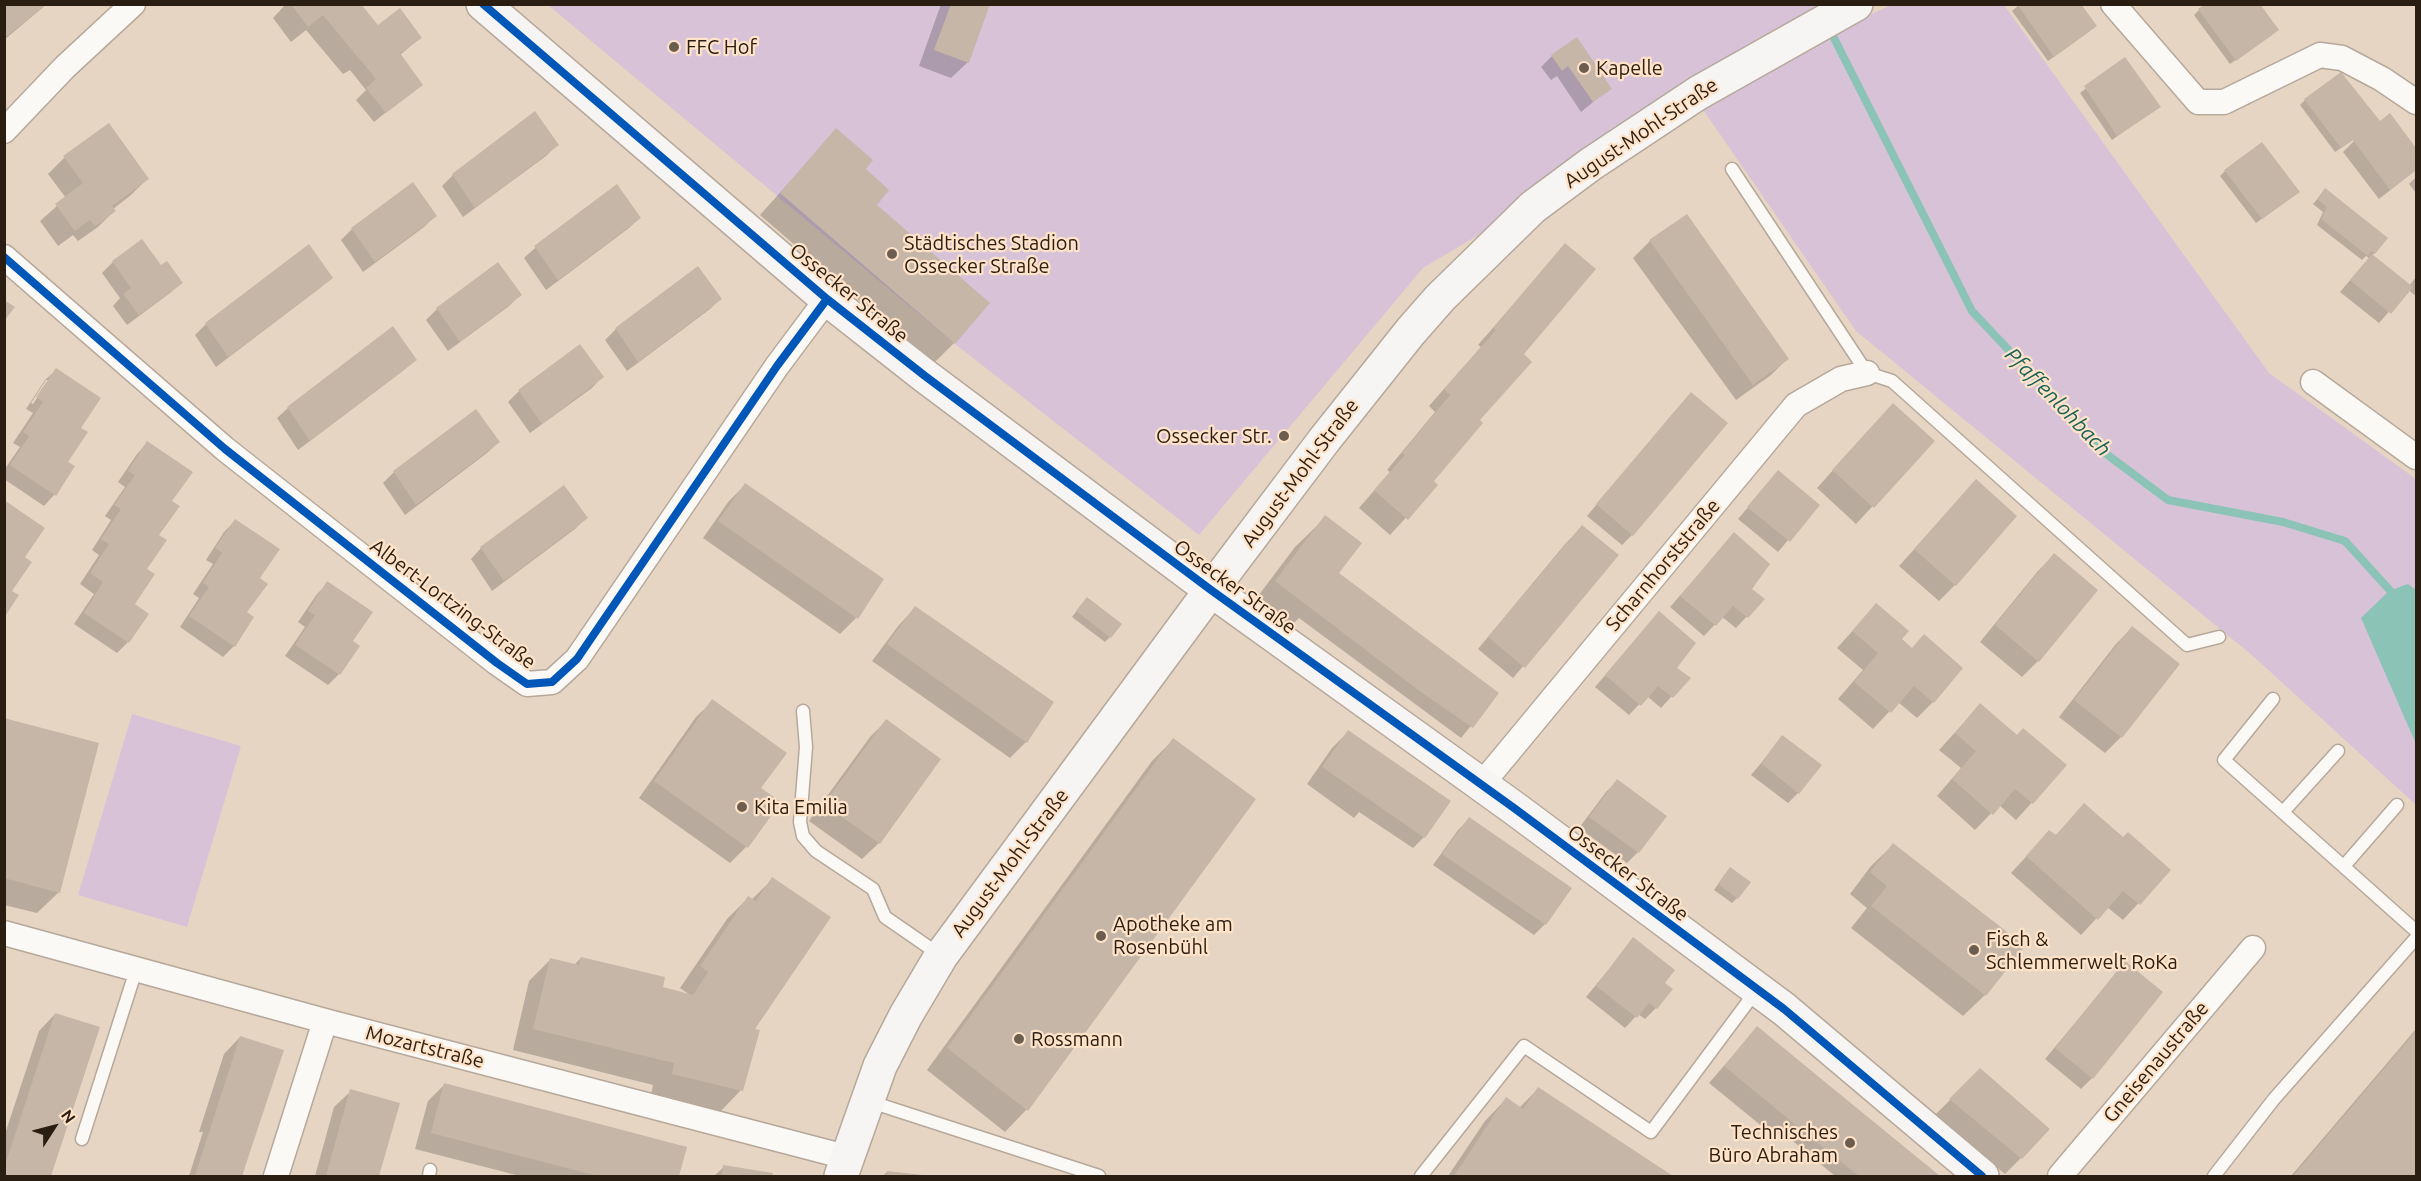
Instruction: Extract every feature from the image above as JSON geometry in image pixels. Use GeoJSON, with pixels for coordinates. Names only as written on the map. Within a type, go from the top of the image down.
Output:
{"type":"FeatureCollection","features":[{"type":"Feature","properties":{"kind":"street"},"geometry":{"type":"LineString","coordinates":[[4,131],[65,68],[133,4]]}},
{"type":"Feature","properties":{"kind":"street","name":"Ossecker Straße"},"geometry":{"type":"LineString","coordinates":[[483,4],[827,298],[925,376],[1211,590],[1542,828],[1784,1009],[1982,1176]]}},
{"type":"Feature","properties":{"kind":"street"},"geometry":{"type":"LineString","coordinates":[[2113,4],[2198,102],[2224,102],[2319,55],[2342,58],[2416,102]]}},
{"type":"Feature","properties":{"kind":"street","name":"August-Mohl-Straße"},"geometry":{"type":"LineString","coordinates":[[843,1167],[880,1066],[941,956],[1211,590],[1325,439],[1411,331],[1440,298],[1533,207],[1678,106],[1851,7]]}},
{"type":"Feature","properties":{"kind":"street","name":"Albert-Lortzing-Straße"},"geometry":{"type":"LineString","coordinates":[[4,258],[225,449],[497,663],[527,684],[552,682],[577,659],[777,366],[827,298]]}},
{"type":"Feature","properties":{"kind":"street","name":"Scharnhorststraße"},"geometry":{"type":"LineString","coordinates":[[1481,785],[1796,405],[1840,379],[1867,373]]}},
{"type":"Feature","properties":{"kind":"street"},"geometry":{"type":"LineString","coordinates":[[2313,382],[2416,457]]}},
{"type":"Feature","properties":{"kind":"street","name":"Mozartstraße"},"geometry":{"type":"LineString","coordinates":[[4,933],[843,1167]]}},
{"type":"Feature","properties":{"kind":"street","name":"Gneisenaustraße"},"geometry":{"type":"LineString","coordinates":[[2060,1176],[2253,948]]}},
{"type":"Feature","properties":{"kind":"street"},"geometry":{"type":"LineString","coordinates":[[276,1176],[325,1021]]}},
{"type":"Feature","properties":{"kind":"lane"},"geometry":{"type":"LineString","coordinates":[[1732,169],[1867,373],[1892,381],[2187,645],[2219,637]]}},
{"type":"Feature","properties":{"kind":"lane"},"geometry":{"type":"LineString","coordinates":[[2273,699],[2224,760],[2416,931]]}},
{"type":"Feature","properties":{"kind":"lane"},"geometry":{"type":"LineString","coordinates":[[803,711],[806,747],[800,822],[803,836],[816,851],[873,889],[885,917],[941,956]]}},
{"type":"Feature","properties":{"kind":"lane"},"geometry":{"type":"LineString","coordinates":[[2283,812],[2338,751]]}},
{"type":"Feature","properties":{"kind":"lane"},"geometry":{"type":"LineString","coordinates":[[2344,866],[2397,805]]}},
{"type":"Feature","properties":{"kind":"lane"},"geometry":{"type":"LineString","coordinates":[[2214,1176],[2274,1099],[2416,938]]}},
{"type":"Feature","properties":{"kind":"lane"},"geometry":{"type":"LineString","coordinates":[[82,1139],[136,970]]}},
{"type":"Feature","properties":{"kind":"lane"},"geometry":{"type":"LineString","coordinates":[[1420,1176],[1524,1046],[1651,1132],[1756,990]]}},
{"type":"Feature","properties":{"kind":"lane"},"geometry":{"type":"LineString","coordinates":[[867,1101],[1100,1176]]}},
{"type":"Feature","properties":{"kind":"shaded area"},"geometry":{"type":"Polygon","coordinates":[[[1813,4],[1832,32],[1891,5],[2004,5],[2269,373],[2416,479],[2416,805],[2253,656],[1856,331],[1699,104],[1423,268],[1199,535],[955,344],[548,5],[1813,4]]]}},
{"type":"Feature","properties":{"kind":"shaded area"},"geometry":{"type":"Polygon","coordinates":[[[132,714],[241,746],[187,927],[78,895],[132,714]]]}},
{"type":"Feature","properties":{"kind":"water"},"geometry":{"type":"Polygon","coordinates":[[[2408,584],[2416,590],[2416,744],[2361,618],[2389,591],[2408,584]]]}},
{"type":"Feature","properties":{"kind":"building"},"geometry":{"type":"Polygon","coordinates":[[[4,4],[47,4],[4,38],[4,4]]]}},
{"type":"Feature","properties":{"kind":"building"},"geometry":{"type":"Polygon","coordinates":[[[291,4],[361,4],[378,25],[400,8],[422,38],[400,53],[423,85],[386,113],[366,88],[376,79],[323,15],[308,27],[291,4]]]}},
{"type":"Feature","properties":{"kind":"building"},"geometry":{"type":"Polygon","coordinates":[[[951,4],[990,4],[969,63],[934,50],[951,4]]]}},
{"type":"Feature","properties":{"kind":"building"},"geometry":{"type":"Polygon","coordinates":[[[2017,4],[2081,4],[2097,26],[2054,57],[2017,4]]]}},
{"type":"Feature","properties":{"kind":"building"},"geometry":{"type":"Polygon","coordinates":[[[2205,4],[2260,4],[2279,30],[2236,61],[2198,9],[2205,4]]]}},
{"type":"Feature","properties":{"kind":"building","name":"Kapelle"},"geometry":{"type":"Polygon","coordinates":[[[1577,37],[1612,89],[1593,102],[1568,66],[1562,71],[1551,55],[1577,37]]]}},
{"type":"Feature","properties":{"kind":"building"},"geometry":{"type":"Polygon","coordinates":[[[2125,57],[2161,107],[2117,136],[2084,86],[2125,57]]]}},
{"type":"Feature","properties":{"kind":"building"},"geometry":{"type":"Polygon","coordinates":[[[2341,72],[2380,121],[2390,113],[2416,148],[2416,170],[2390,190],[2353,140],[2341,148],[2304,99],[2341,72]]]}},
{"type":"Feature","properties":{"kind":"building"},"geometry":{"type":"Polygon","coordinates":[[[535,111],[559,145],[475,208],[452,174],[535,111]]]}},
{"type":"Feature","properties":{"kind":"building"},"geometry":{"type":"Polygon","coordinates":[[[109,123],[149,179],[112,206],[116,211],[95,226],[90,220],[75,231],[55,204],[83,183],[63,156],[109,123]]]}},
{"type":"Feature","properties":{"kind":"building","name":"Städtisches Stadion Ossecker Straße"},"geometry":{"type":"Polygon","coordinates":[[[836,128],[873,160],[866,169],[889,190],[877,205],[990,303],[955,344],[780,193],[836,128]]]}},
{"type":"Feature","properties":{"kind":"building"},"geometry":{"type":"Polygon","coordinates":[[[2262,142],[2300,192],[2262,219],[2224,170],[2262,142]]]}},
{"type":"Feature","properties":{"kind":"building"},"geometry":{"type":"Polygon","coordinates":[[[413,182],[437,216],[375,262],[351,228],[413,182]]]}},
{"type":"Feature","properties":{"kind":"building"},"geometry":{"type":"Polygon","coordinates":[[[617,184],[641,218],[558,280],[534,246],[617,184]]]}},
{"type":"Feature","properties":{"kind":"building"},"geometry":{"type":"Polygon","coordinates":[[[2325,188],[2388,238],[2375,254],[2371,251],[2368,256],[2321,219],[2327,207],[2317,199],[2325,188]]]}},
{"type":"Feature","properties":{"kind":"building"},"geometry":{"type":"Polygon","coordinates":[[[1687,214],[1789,359],[1753,385],[1649,240],[1687,214]]]}},
{"type":"Feature","properties":{"kind":"building"},"geometry":{"type":"Polygon","coordinates":[[[142,239],[161,265],[167,261],[183,283],[139,315],[123,294],[131,288],[112,261],[142,239]]]}},
{"type":"Feature","properties":{"kind":"building"},"geometry":{"type":"Polygon","coordinates":[[[1565,243],[1596,269],[1524,354],[1532,362],[1480,420],[1483,423],[1434,481],[1438,485],[1408,520],[1374,490],[1405,455],[1402,453],[1450,395],[1444,389],[1496,330],[1493,328],[1565,243]]]}},
{"type":"Feature","properties":{"kind":"building"},"geometry":{"type":"Polygon","coordinates":[[[309,244],[333,278],[228,357],[205,323],[309,244]]]}},
{"type":"Feature","properties":{"kind":"building"},"geometry":{"type":"Polygon","coordinates":[[[2372,254],[2413,287],[2391,314],[2350,280],[2372,254]]]}},
{"type":"Feature","properties":{"kind":"building"},"geometry":{"type":"Polygon","coordinates":[[[498,262],[522,295],[460,342],[436,308],[498,262]]]}},
{"type":"Feature","properties":{"kind":"building"},"geometry":{"type":"Polygon","coordinates":[[[698,266],[722,299],[638,362],[615,328],[698,266]]]}},
{"type":"Feature","properties":{"kind":"building"},"geometry":{"type":"Polygon","coordinates":[[[4,300],[15,307],[4,321],[4,300]]]}},
{"type":"Feature","properties":{"kind":"building"},"geometry":{"type":"Polygon","coordinates":[[[393,326],[417,360],[310,441],[287,407],[393,326]]]}},
{"type":"Feature","properties":{"kind":"building"},"geometry":{"type":"Polygon","coordinates":[[[580,344],[604,377],[542,424],[518,390],[580,344]]]}},
{"type":"Feature","properties":{"kind":"building"},"geometry":{"type":"Polygon","coordinates":[[[56,368],[101,398],[81,428],[88,432],[68,462],[75,466],[56,496],[10,465],[29,436],[23,432],[43,402],[36,397],[56,368]]]}},
{"type":"Feature","properties":{"kind":"building"},"geometry":{"type":"Polygon","coordinates":[[[1691,392],[1728,423],[1633,536],[1596,504],[1691,392]]]}},
{"type":"Feature","properties":{"kind":"building"},"geometry":{"type":"Polygon","coordinates":[[[1893,403],[1935,441],[1874,508],[1832,470],[1893,403]]]}},
{"type":"Feature","properties":{"kind":"building"},"geometry":{"type":"Polygon","coordinates":[[[476,409],[500,442],[416,505],[393,471],[476,409]]]}},
{"type":"Feature","properties":{"kind":"building"},"geometry":{"type":"Polygon","coordinates":[[[147,441],[193,472],[172,501],[180,506],[159,535],[167,540],[147,569],[155,574],[135,604],[149,614],[129,643],[84,613],[103,582],[90,573],[109,544],[101,539],[121,509],[114,505],[135,475],[128,471],[147,441]]]}},
{"type":"Feature","properties":{"kind":"building"},"geometry":{"type":"Polygon","coordinates":[[[1778,470],[1820,505],[1790,542],[1747,507],[1778,470]]]}},
{"type":"Feature","properties":{"kind":"building"},"geometry":{"type":"Polygon","coordinates":[[[1976,479],[2017,516],[1956,586],[1914,549],[1976,479]]]}},
{"type":"Feature","properties":{"kind":"building"},"geometry":{"type":"Polygon","coordinates":[[[745,483],[884,579],[858,619],[718,521],[745,483]]]}},
{"type":"Feature","properties":{"kind":"building"},"geometry":{"type":"Polygon","coordinates":[[[564,485],[588,518],[504,581],[480,547],[564,485]]]}},
{"type":"Feature","properties":{"kind":"building"},"geometry":{"type":"Polygon","coordinates":[[[4,500],[45,528],[25,557],[32,562],[12,591],[19,595],[4,618],[4,500]]]}},
{"type":"Feature","properties":{"kind":"building"},"geometry":{"type":"Polygon","coordinates":[[[1325,515],[1362,543],[1339,573],[1499,693],[1473,728],[1421,692],[1275,581],[1325,515]]]}},
{"type":"Feature","properties":{"kind":"building"},"geometry":{"type":"Polygon","coordinates":[[[235,519],[280,549],[260,578],[268,584],[247,612],[254,617],[235,647],[189,616],[209,587],[203,583],[222,553],[215,548],[235,519]]]}},
{"type":"Feature","properties":{"kind":"building"},"geometry":{"type":"Polygon","coordinates":[[[1582,525],[1619,555],[1525,668],[1488,637],[1582,525]]]}},
{"type":"Feature","properties":{"kind":"building"},"geometry":{"type":"Polygon","coordinates":[[[1734,532],[1770,564],[1752,589],[1765,599],[1748,618],[1733,606],[1716,626],[1680,596],[1734,532]]]}},
{"type":"Feature","properties":{"kind":"building"},"geometry":{"type":"Polygon","coordinates":[[[2054,553],[2098,590],[2039,662],[1995,625],[2054,553]]]}},
{"type":"Feature","properties":{"kind":"building"},"geometry":{"type":"Polygon","coordinates":[[[327,581],[373,612],[353,641],[360,646],[340,675],[295,645],[315,615],[308,611],[327,581]]]}},
{"type":"Feature","properties":{"kind":"building"},"geometry":{"type":"Polygon","coordinates":[[[1087,597],[1122,624],[1111,638],[1076,611],[1087,597]]]}},
{"type":"Feature","properties":{"kind":"building"},"geometry":{"type":"Polygon","coordinates":[[[1876,603],[1909,631],[1902,639],[1912,648],[1924,634],[1963,668],[1934,703],[1914,686],[1891,713],[1854,682],[1878,653],[1852,631],[1876,603]]]}},
{"type":"Feature","properties":{"kind":"building"},"geometry":{"type":"Polygon","coordinates":[[[915,606],[1054,702],[1027,743],[887,644],[915,606]]]}},
{"type":"Feature","properties":{"kind":"building"},"geometry":{"type":"Polygon","coordinates":[[[1659,611],[1696,643],[1677,668],[1691,678],[1673,698],[1658,686],[1641,706],[1605,675],[1659,611]]]}},
{"type":"Feature","properties":{"kind":"building"},"geometry":{"type":"Polygon","coordinates":[[[2132,626],[2180,664],[2122,738],[2074,700],[2132,626]]]}},
{"type":"Feature","properties":{"kind":"building"},"geometry":{"type":"Polygon","coordinates":[[[712,699],[787,753],[761,788],[781,802],[748,848],[654,781],[712,699]]]}},
{"type":"Feature","properties":{"kind":"building"},"geometry":{"type":"Polygon","coordinates":[[[1980,703],[2017,735],[2023,728],[2067,765],[2033,804],[2015,789],[1993,815],[1952,779],[1976,751],[1955,733],[1980,703]]]}},
{"type":"Feature","properties":{"kind":"building"},"geometry":{"type":"Polygon","coordinates":[[[4,718],[99,743],[60,893],[4,878],[4,718]]]}},
{"type":"Feature","properties":{"kind":"building"},"geometry":{"type":"Polygon","coordinates":[[[886,719],[941,759],[880,844],[824,804],[886,719]]]}},
{"type":"Feature","properties":{"kind":"building"},"geometry":{"type":"Polygon","coordinates":[[[1348,730],[1451,801],[1425,838],[1322,767],[1348,730]]]}},
{"type":"Feature","properties":{"kind":"building"},"geometry":{"type":"Polygon","coordinates":[[[1782,735],[1822,765],[1799,794],[1761,763],[1782,735]]]}},
{"type":"Feature","properties":{"kind":"building"},"geometry":{"type":"Polygon","coordinates":[[[1173,738],[1256,799],[1028,1111],[947,1048],[1173,738]]]}},
{"type":"Feature","properties":{"kind":"building"},"geometry":{"type":"Polygon","coordinates":[[[1617,779],[1667,816],[1639,853],[1589,817],[1617,779]]]}},
{"type":"Feature","properties":{"kind":"building"},"geometry":{"type":"Polygon","coordinates":[[[2084,803],[2123,837],[2128,832],[2171,870],[2140,905],[2123,891],[2098,920],[2026,856],[2049,830],[2056,835],[2084,803]]]}},
{"type":"Feature","properties":{"kind":"building"},"geometry":{"type":"Polygon","coordinates":[[[1469,817],[1572,888],[1546,925],[1442,854],[1469,817]]]}},
{"type":"Feature","properties":{"kind":"building"},"geometry":{"type":"Polygon","coordinates":[[[1893,843],[2025,946],[1986,996],[1871,906],[1887,886],[1870,872],[1893,843]]]}},
{"type":"Feature","properties":{"kind":"building"},"geometry":{"type":"Polygon","coordinates":[[[1730,867],[1751,882],[1738,899],[1718,884],[1730,867]]]}},
{"type":"Feature","properties":{"kind":"building"},"geometry":{"type":"Polygon","coordinates":[[[772,877],[831,917],[755,1029],[760,1030],[743,1091],[672,1074],[674,1063],[533,1029],[550,958],[579,965],[581,957],[665,977],[663,987],[693,995],[708,972],[700,966],[748,896],[756,901],[772,877]]]}},
{"type":"Feature","properties":{"kind":"building"},"geometry":{"type":"Polygon","coordinates":[[[1633,937],[1675,970],[1665,983],[1673,989],[1657,1009],[1649,1003],[1637,1018],[1596,986],[1633,937]]]}},
{"type":"Feature","properties":{"kind":"building"},"geometry":{"type":"Polygon","coordinates":[[[2125,961],[2163,992],[2093,1079],[2055,1048],[2125,961]]]}},
{"type":"Feature","properties":{"kind":"building"},"geometry":{"type":"Polygon","coordinates":[[[55,1013],[100,1027],[51,1176],[4,1176],[4,1168],[55,1013]]]}},
{"type":"Feature","properties":{"kind":"building"},"geometry":{"type":"Polygon","coordinates":[[[1757,1026],[1940,1176],[1859,1176],[1819,1144],[1724,1066],[1757,1026]]]}},
{"type":"Feature","properties":{"kind":"building"},"geometry":{"type":"Polygon","coordinates":[[[2416,1031],[2416,1176],[2293,1176],[2416,1031]]]}},
{"type":"Feature","properties":{"kind":"building"},"geometry":{"type":"Polygon","coordinates":[[[240,1036],[284,1050],[242,1176],[195,1176],[240,1036]]]}},
{"type":"Feature","properties":{"kind":"building"},"geometry":{"type":"Polygon","coordinates":[[[1980,1068],[2050,1129],[2022,1159],[1949,1099],[1980,1068]]]}},
{"type":"Feature","properties":{"kind":"building"},"geometry":{"type":"Polygon","coordinates":[[[444,1083],[687,1147],[679,1176],[598,1176],[431,1133],[444,1083]]]}},
{"type":"Feature","properties":{"kind":"building"},"geometry":{"type":"Polygon","coordinates":[[[1538,1087],[1673,1176],[1454,1176],[1506,1097],[1523,1109],[1538,1087]]]}},
{"type":"Feature","properties":{"kind":"building"},"geometry":{"type":"Polygon","coordinates":[[[350,1089],[400,1103],[379,1176],[326,1176],[350,1089]]]}},
{"type":"Feature","properties":{"kind":"building"},"geometry":{"type":"Polygon","coordinates":[[[723,1165],[773,1173],[772,1176],[722,1176],[723,1165]]]}},
{"type":"Feature","properties":{"kind":"building"},"geometry":{"type":"Polygon","coordinates":[[[887,1171],[923,1175],[923,1176],[886,1176],[887,1171]]]}},
{"type":"Feature","properties":{"kind":"waterway","name":"Pfaffenlohbach"},"geometry":{"type":"LineString","coordinates":[[1833,36],[1972,311],[2105,453],[2168,500],[2283,522],[2345,541],[2396,597]]}},
{"type":"Feature","properties":{"kind":"cycle path"},"geometry":{"type":"LineString","coordinates":[[483,4],[827,299],[925,376],[1211,590],[1514,808],[1784,1009],[1982,1176]]}},
{"type":"Feature","properties":{"kind":"cycle path"},"geometry":{"type":"LineString","coordinates":[[4,257],[225,449],[497,663],[527,684],[552,682],[577,659],[777,366],[827,299]]}},
{"type":"Feature","properties":{"kind":"place","name":"FFC Hof"},"geometry":{"type":"Point","coordinates":[674,47]}},
{"type":"Feature","properties":{"kind":"place","name":"Kapelle"},"geometry":{"type":"Point","coordinates":[1584,68]}},
{"type":"Feature","properties":{"kind":"place","name":"Städtisches Stadion Ossecker Straße"},"geometry":{"type":"Point","coordinates":[892,254]}},
{"type":"Feature","properties":{"kind":"place","name":"Ossecker Str."},"geometry":{"type":"Point","coordinates":[1284,436]}},
{"type":"Feature","properties":{"kind":"place","name":"Kita Emilia"},"geometry":{"type":"Point","coordinates":[742,807]}},
{"type":"Feature","properties":{"kind":"place","name":"Apotheke am Rosenbühl"},"geometry":{"type":"Point","coordinates":[1101,936]}},
{"type":"Feature","properties":{"kind":"place","name":"Fisch & Schlemmerwelt RoKa"},"geometry":{"type":"Point","coordinates":[1974,950]}},
{"type":"Feature","properties":{"kind":"place","name":"Rossmann"},"geometry":{"type":"Point","coordinates":[1019,1039]}},
{"type":"Feature","properties":{"kind":"place","name":"Technisches Büro Abraham"},"geometry":{"type":"Point","coordinates":[1850,1143]}}]}
